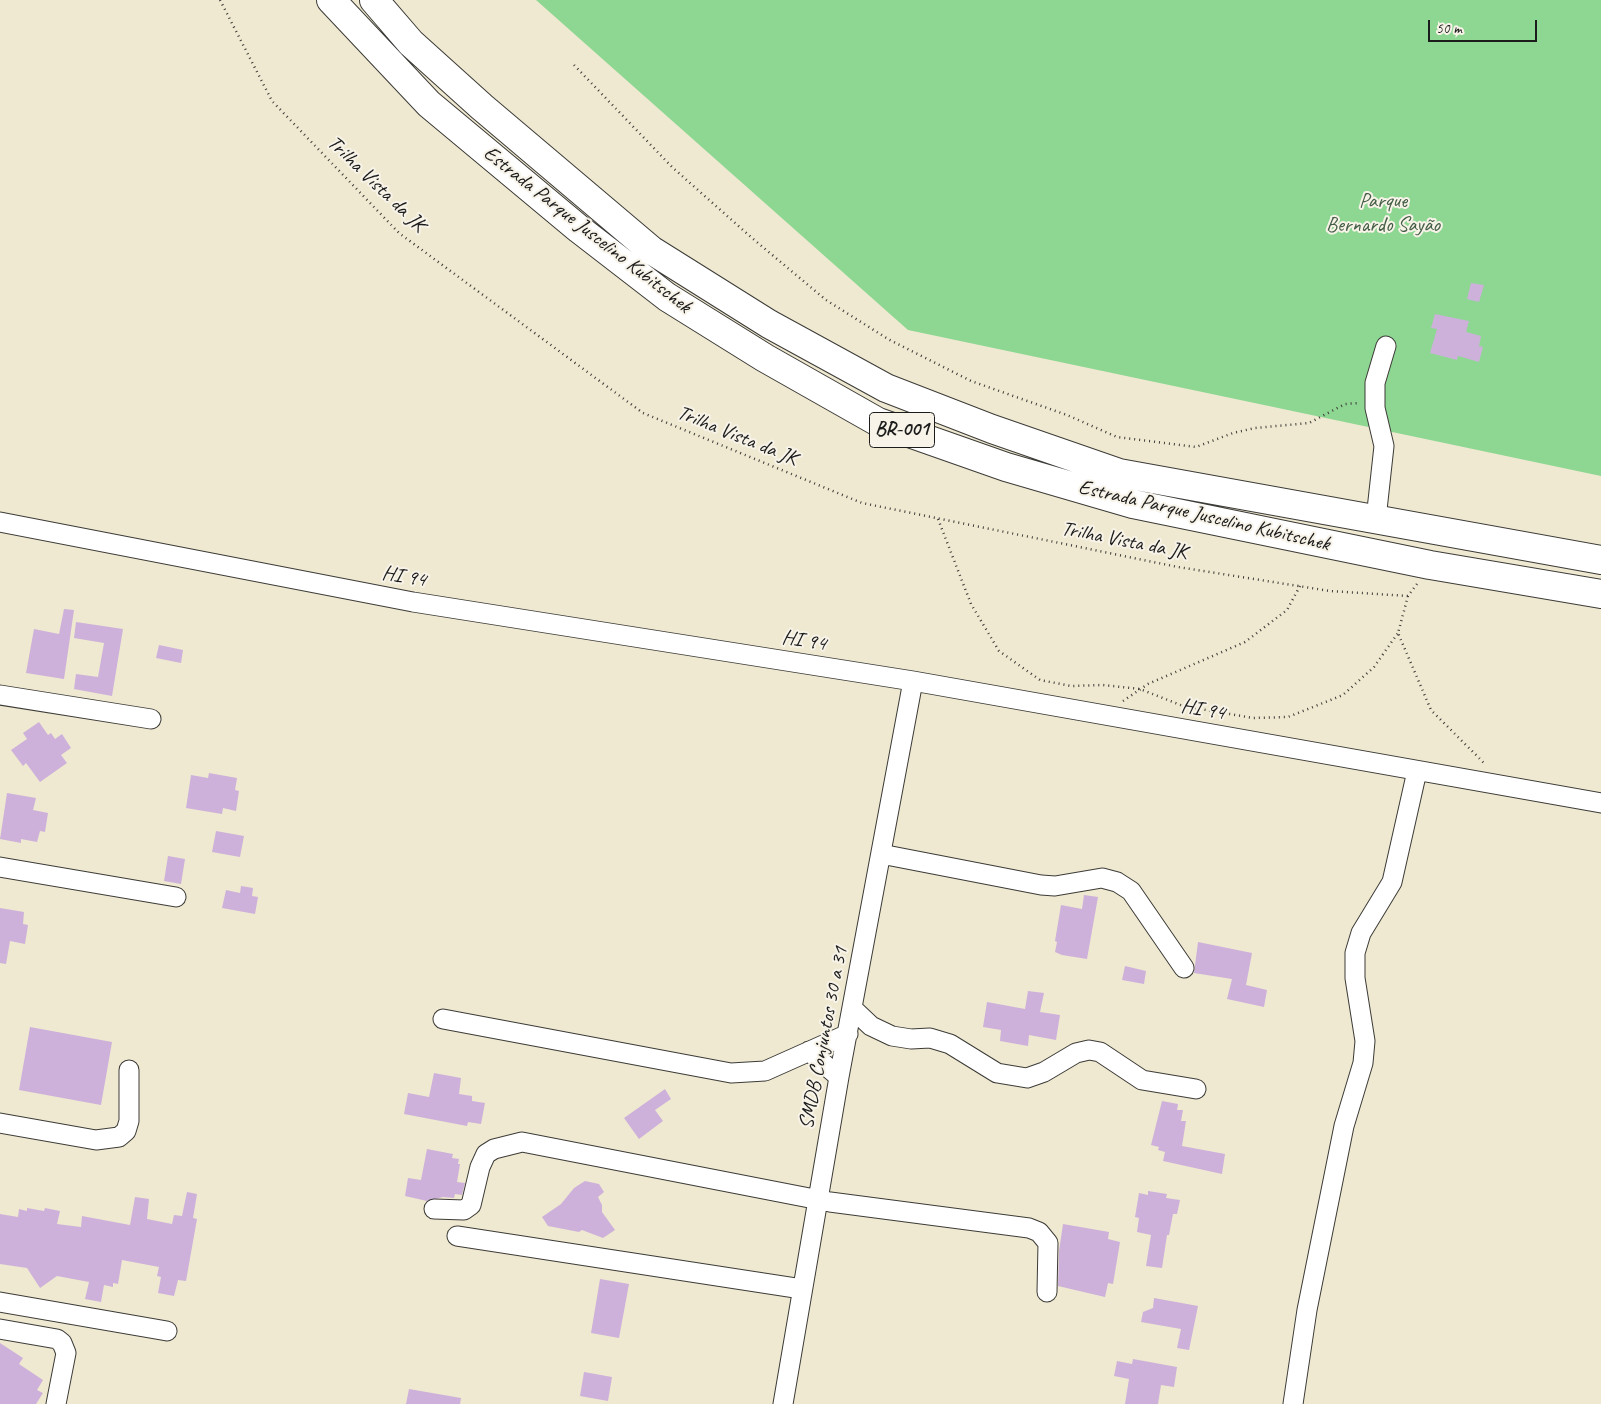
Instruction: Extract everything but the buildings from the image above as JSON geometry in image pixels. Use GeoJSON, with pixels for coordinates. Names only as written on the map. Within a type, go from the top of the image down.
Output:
{"type":"FeatureCollection","features":[{"type":"Feature","properties":{"kind":"highway","name":"Estrada Parque Juscelino Kubitschek"},"geometry":{"type":"LineString","coordinates":[[331,0],[430,104],[579,229],[667,297],[765,358],[878,422],[1006,467],[1133,504],[1430,565],[1601,594]]}},
{"type":"Feature","properties":{"kind":"highway","name":"Estrada Parque Juscelino Kubitschek"},"geometry":{"type":"LineString","coordinates":[[374,0],[411,42],[453,81],[651,250],[769,324],[886,388],[1118,473],[1601,560]]}},
{"type":"Feature","properties":{"kind":"street"},"geometry":{"type":"LineString","coordinates":[[1376,519],[1384,446],[1375,408],[1375,383],[1386,346]]}},
{"type":"Feature","properties":{"kind":"street","name":"HI 94"},"geometry":{"type":"LineString","coordinates":[[0,522],[413,602],[913,681],[1601,803]]}},
{"type":"Feature","properties":{"kind":"street","name":"SMDB Conjuntos 30 a 31"},"geometry":{"type":"LineString","coordinates":[[783,1404],[839,1077],[913,681]]}},
{"type":"Feature","properties":{"kind":"street"},"geometry":{"type":"LineString","coordinates":[[0,695],[151,719]]}},
{"type":"Feature","properties":{"kind":"street"},"geometry":{"type":"LineString","coordinates":[[1294,1404],[1307,1310],[1340,1146],[1363,1063],[1364,1041],[1355,978],[1355,953],[1362,933],[1392,882],[1417,771]]}},
{"type":"Feature","properties":{"kind":"street"},"geometry":{"type":"LineString","coordinates":[[881,854],[1041,885],[1055,886],[1102,878],[1117,882],[1130,892],[1184,968]]}},
{"type":"Feature","properties":{"kind":"street"},"geometry":{"type":"LineString","coordinates":[[0,866],[176,897]]}},
{"type":"Feature","properties":{"kind":"street"},"geometry":{"type":"LineString","coordinates":[[853,1009],[872,1026],[892,1036],[911,1039],[930,1038],[950,1044],[997,1074],[1027,1078],[1044,1072],[1076,1053],[1089,1050],[1100,1052],[1142,1080],[1196,1089]]}},
{"type":"Feature","properties":{"kind":"street"},"geometry":{"type":"LineString","coordinates":[[443,1019],[731,1073],[765,1071],[848,1034]]}},
{"type":"Feature","properties":{"kind":"street"},"geometry":{"type":"LineString","coordinates":[[809,1051],[839,1077]]}},
{"type":"Feature","properties":{"kind":"street"},"geometry":{"type":"LineString","coordinates":[[0,1123],[96,1140],[119,1137],[126,1131],[129,1121],[129,1070]]}},
{"type":"Feature","properties":{"kind":"street"},"geometry":{"type":"LineString","coordinates":[[434,1209],[464,1210],[471,1205],[480,1167],[486,1154],[494,1149],[522,1142],[818,1199],[1029,1228],[1039,1232],[1048,1243],[1047,1292]]}},
{"type":"Feature","properties":{"kind":"street"},"geometry":{"type":"LineString","coordinates":[[457,1236],[802,1289]]}},
{"type":"Feature","properties":{"kind":"street"},"geometry":{"type":"LineString","coordinates":[[0,1302],[167,1331]]}},
{"type":"Feature","properties":{"kind":"street"},"geometry":{"type":"LineString","coordinates":[[0,1329],[56,1340],[66,1348],[56,1404]]}},
{"type":"Feature","properties":{"kind":"path","name":"Trilha Vista da JK"},"geometry":{"type":"LineString","coordinates":[[220,0],[272,101],[399,233],[643,413],[862,503],[1178,568],[1300,586],[1408,596],[1398,633]]}},
{"type":"Feature","properties":{"kind":"path"},"geometry":{"type":"LineString","coordinates":[[574,65],[672,167],[826,300],[888,339],[971,381],[1067,415],[1117,437],[1196,447],[1233,433],[1255,428],[1309,423],[1345,404],[1356,403],[1375,408]]}},
{"type":"Feature","properties":{"kind":"path"},"geometry":{"type":"LineString","coordinates":[[938,519],[971,604],[998,651],[1040,680],[1071,686],[1103,685],[1140,689],[1183,706],[1253,718],[1288,717],[1343,695],[1374,667],[1398,633]]}},
{"type":"Feature","properties":{"kind":"path"},"geometry":{"type":"LineString","coordinates":[[1102,715],[1140,689],[1245,642],[1287,610],[1300,586]]}},
{"type":"Feature","properties":{"kind":"path"},"geometry":{"type":"LineString","coordinates":[[1398,633],[1431,710],[1488,766]]}},
{"type":"Feature","properties":{"kind":"green space","name":"Parque Bernardo Sayão"},"geometry":{"type":"Polygon","coordinates":[[[536,0],[1601,0],[1601,476],[908,330],[536,0]]]}}]}
